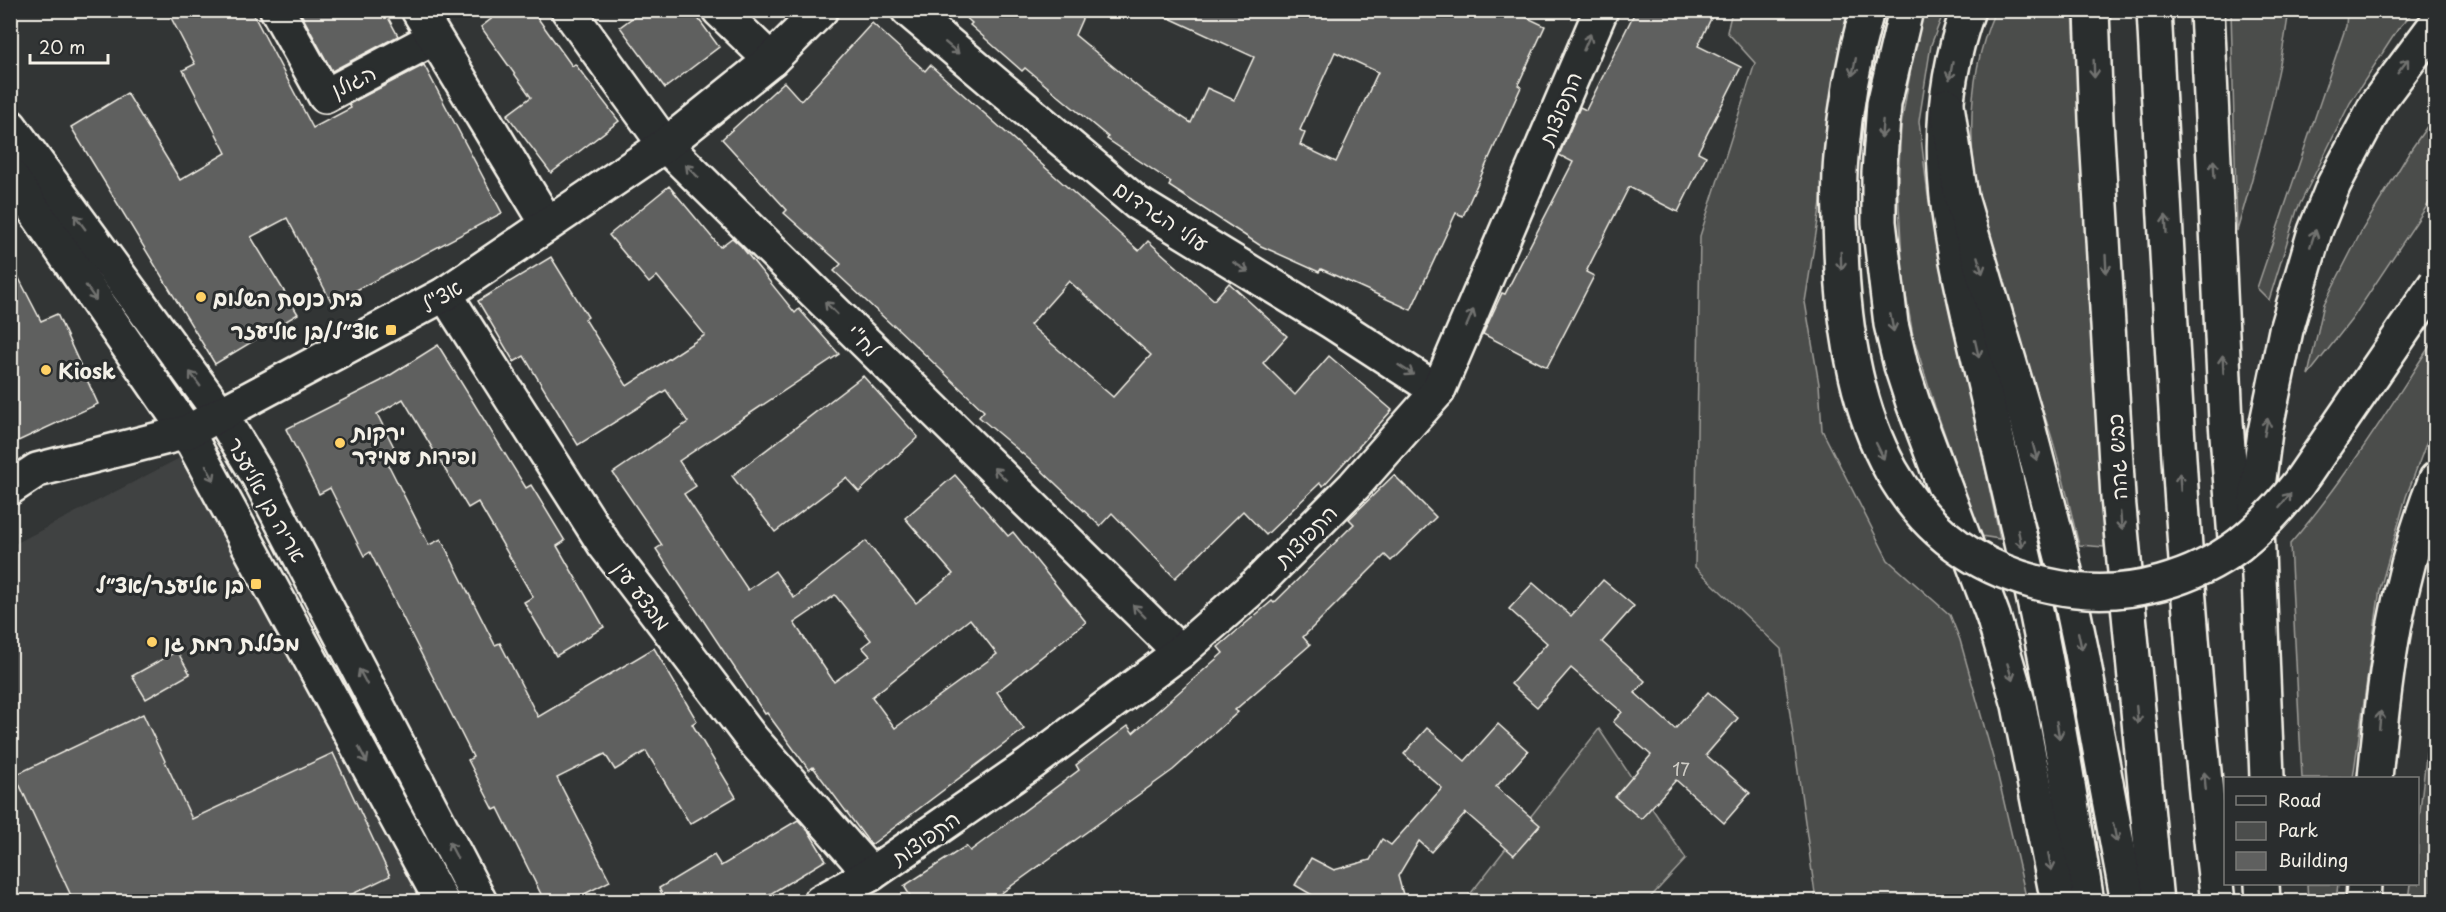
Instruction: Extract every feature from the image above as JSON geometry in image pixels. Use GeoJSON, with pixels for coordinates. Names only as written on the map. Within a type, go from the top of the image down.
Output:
{"type":"FeatureCollection","features":[{"type":"Feature","properties":{"kind":"main road","name":"הגולן"},"geometry":{"type":"LineString","coordinates":[[277,10],[325,96],[434,38]]}},
{"type":"Feature","properties":{"kind":"main road"},"geometry":{"type":"LineString","coordinates":[[418,10],[547,223]]}},
{"type":"Feature","properties":{"kind":"main road","name":"לח\"י"},"geometry":{"type":"LineString","coordinates":[[568,10],[665,145],[1180,652]]}},
{"type":"Feature","properties":{"kind":"main road"},"geometry":{"type":"LineString","coordinates":[[719,10],[771,60]]}},
{"type":"Feature","properties":{"kind":"main road","name":"אצ\"ל"},"geometry":{"type":"LineString","coordinates":[[10,488],[37,470],[187,432],[445,294],[665,145],[771,60],[821,10]]}},
{"type":"Feature","properties":{"kind":"main road","name":"עולי הגרדום"},"geometry":{"type":"LineString","coordinates":[[908,10],[1137,203],[1332,322],[1438,391]]}},
{"type":"Feature","properties":{"kind":"main road","name":"התפוצות"},"geometry":{"type":"LineString","coordinates":[[820,902],[871,874],[1029,765],[1180,652],[1257,585],[1354,486],[1438,391],[1601,10]]}},
{"type":"Feature","properties":{"kind":"main road"},"geometry":{"type":"LineString","coordinates":[[1868,10],[1851,84],[1840,159],[1841,265],[1852,368],[1866,419],[1878,448],[1905,494],[1940,531],[1992,567],[2049,586],[2086,591],[2112,591],[2140,588],[2167,581],[2198,569],[2238,546],[2278,510],[2299,483],[2436,283]]}},
{"type":"Feature","properties":{"kind":"main road"},"geometry":{"type":"LineString","coordinates":[[1905,10],[1884,104],[1879,173],[1882,252],[1891,324],[1910,394],[1993,616],[2019,705],[2058,902]]}},
{"type":"Feature","properties":{"kind":"main road","name":"כביש גהה"},"geometry":{"type":"LineString","coordinates":[[2092,10],[2096,119],[2118,497],[2156,902]]}},
{"type":"Feature","properties":{"kind":"main road"},"geometry":{"type":"LineString","coordinates":[[2154,10],[2178,447],[2191,636],[2218,902]]}},
{"type":"Feature","properties":{"kind":"main road"},"geometry":{"type":"LineString","coordinates":[[2206,10],[2226,422],[2254,777]]}},
{"type":"Feature","properties":{"kind":"main road"},"geometry":{"type":"LineString","coordinates":[[1964,24],[1950,71],[1943,148],[1948,221],[2037,614],[2087,902]]}},
{"type":"Feature","properties":{"kind":"main road"},"geometry":{"type":"LineString","coordinates":[[2267,777],[2256,502],[2265,432],[2286,330],[2315,231],[2334,184],[2377,103],[2436,24]]}},
{"type":"Feature","properties":{"kind":"main road"},"geometry":{"type":"LineString","coordinates":[[1947,105],[1961,197],[2027,422],[2062,557],[2128,902]]}},
{"type":"Feature","properties":{"kind":"main road","name":"אריה בן אליעזר"},"geometry":{"type":"LineString","coordinates":[[10,126],[221,415],[258,476],[480,902]]}},
{"type":"Feature","properties":{"kind":"main road","name":"אריה בן אליעזר"},"geometry":{"type":"LineString","coordinates":[[10,175],[187,432],[442,902]]}},
{"type":"Feature","properties":{"kind":"main road","name":"מבצע עין"},"geometry":{"type":"LineString","coordinates":[[445,294],[604,544],[752,739],[871,874]]}},
{"type":"Feature","properties":{"kind":"main road"},"geometry":{"type":"LineString","coordinates":[[2374,777],[2384,678],[2394,616],[2410,553],[2436,479]]}},
{"type":"Feature","properties":{"kind":"main road"},"geometry":{"type":"LineString","coordinates":[[2262,885],[2264,902]]}},
{"type":"Feature","properties":{"kind":"main road"},"geometry":{"type":"LineString","coordinates":[[2271,885],[2272,902]]}},
{"type":"Feature","properties":{"kind":"main road"},"geometry":{"type":"LineString","coordinates":[[2363,902],[2364,885]]}},
{"type":"Feature","properties":{"kind":"shaded area","name":"מכללת רמת גן"},"geometry":{"type":"Polygon","coordinates":[[[197,449],[427,901],[11,902],[11,546],[197,449]]]}},
{"type":"Feature","properties":{"kind":"green space"},"geometry":{"type":"Polygon","coordinates":[[[1732,11],[1860,11],[1830,108],[1821,202],[1805,302],[1819,384],[1822,430],[1888,560],[1950,615],[1960,640],[1997,772],[2027,901],[1816,901],[1781,649],[1695,567],[1700,236],[1755,63],[1727,32],[1732,11]]]}},
{"type":"Feature","properties":{"kind":"green space"},"geometry":{"type":"Polygon","coordinates":[[[1924,11],[1944,11],[1931,45],[1919,121],[1928,196],[2000,539],[1981,536],[1935,407],[1913,336],[1903,278],[1898,188],[1901,126],[1918,27],[1924,11]]]}},
{"type":"Feature","properties":{"kind":"green space"},"geometry":{"type":"Polygon","coordinates":[[[1995,11],[2073,11],[2104,547],[2079,545],[2053,440],[1996,273],[1982,220],[1974,168],[1972,115],[1978,63],[1995,11]]]}},
{"type":"Feature","properties":{"kind":"green space"},"geometry":{"type":"Polygon","coordinates":[[[2231,11],[2289,11],[2267,122],[2237,231],[2231,11]]]}},
{"type":"Feature","properties":{"kind":"green space"},"geometry":{"type":"Polygon","coordinates":[[[2347,11],[2414,11],[2398,29],[2350,103],[2297,210],[2269,300],[2257,288],[2346,26],[2347,11]]]}},
{"type":"Feature","properties":{"kind":"green space"},"geometry":{"type":"Polygon","coordinates":[[[2435,115],[2435,194],[2352,319],[2308,375],[2324,304],[2362,230],[2435,115]]]}},
{"type":"Feature","properties":{"kind":"green space"},"geometry":{"type":"Polygon","coordinates":[[[2435,338],[2435,420],[2406,497],[2380,589],[2353,777],[2302,777],[2290,544],[2348,470],[2435,338]]]}},
{"type":"Feature","properties":{"kind":"green space"},"geometry":{"type":"Polygon","coordinates":[[[2435,675],[2435,901],[2409,901],[2411,885],[2419,885],[2419,820],[2435,675]]]}},
{"type":"Feature","properties":{"kind":"green space"},"geometry":{"type":"Polygon","coordinates":[[[1599,729],[1686,859],[1647,901],[1464,902],[1599,729]]]}},
{"type":"Feature","properties":{"kind":"green space"},"geometry":{"type":"Polygon","coordinates":[[[2307,885],[2338,885],[2336,901],[2308,901],[2307,885]]]}},
{"type":"Feature","properties":{"kind":"building"},"geometry":{"type":"Polygon","coordinates":[[[167,10],[251,10],[313,128],[351,108],[349,104],[424,65],[502,213],[332,303],[287,218],[251,237],[298,314],[215,364],[71,127],[127,93],[180,180],[226,153],[183,70],[195,64],[167,10]]]}},
{"type":"Feature","properties":{"kind":"building"},"geometry":{"type":"Polygon","coordinates":[[[299,10],[384,10],[398,36],[332,71],[299,10]]]}},
{"type":"Feature","properties":{"kind":"building"},"geometry":{"type":"Polygon","coordinates":[[[503,10],[532,10],[572,66],[575,64],[619,121],[551,173],[507,115],[531,97],[481,27],[503,10]]]}},
{"type":"Feature","properties":{"kind":"building"},"geometry":{"type":"Polygon","coordinates":[[[643,10],[692,10],[719,47],[665,88],[620,27],[643,10]]]}},
{"type":"Feature","properties":{"kind":"building"},"geometry":{"type":"Polygon","coordinates":[[[958,10],[1086,10],[1075,35],[1144,92],[1191,123],[1207,88],[1234,100],[1254,57],[1152,10],[1511,10],[1545,26],[1518,85],[1521,87],[1463,216],[1456,213],[1411,310],[1321,269],[1319,272],[1261,246],[1169,186],[1171,182],[1107,139],[1108,137],[1025,68],[1022,71],[970,25],[972,23],[958,10]],[[1335,52],[1300,130],[1305,133],[1300,145],[1336,162],[1378,72],[1335,52]]]}},
{"type":"Feature","properties":{"kind":"building"},"geometry":{"type":"Polygon","coordinates":[[[1636,10],[1715,10],[1698,46],[1741,67],[1698,152],[1706,156],[1678,212],[1629,187],[1586,272],[1594,276],[1547,367],[1483,334],[1502,293],[1505,294],[1573,162],[1559,155],[1580,107],[1586,110],[1636,10]]]}},
{"type":"Feature","properties":{"kind":"building"},"geometry":{"type":"Polygon","coordinates":[[[872,23],[925,71],[930,65],[1139,251],[1148,241],[1214,300],[1229,283],[1287,336],[1263,363],[1295,395],[1329,356],[1392,410],[1323,486],[1320,483],[1266,535],[1243,511],[1175,578],[1112,513],[1100,526],[1037,466],[979,417],[984,411],[834,271],[841,264],[784,213],[787,210],[722,139],[784,82],[801,101],[872,23]],[[1069,281],[1030,325],[1113,397],[1151,355],[1069,281]]]}},
{"type":"Feature","properties":{"kind":"building"},"geometry":{"type":"Polygon","coordinates":[[[669,186],[720,247],[732,238],[741,246],[795,313],[799,309],[839,354],[679,461],[696,486],[684,494],[748,590],[775,571],[794,598],[866,541],[916,603],[953,574],[905,518],[955,475],[1008,536],[1013,532],[1086,622],[997,692],[1024,729],[871,845],[813,767],[809,770],[767,713],[765,714],[656,549],[662,545],[613,473],[688,422],[666,390],[578,445],[524,356],[514,362],[478,301],[551,257],[588,317],[585,319],[627,386],[705,335],[657,276],[649,283],[609,235],[669,186]],[[835,595],[794,623],[834,682],[870,656],[862,647],[871,640],[835,595]],[[970,619],[872,697],[895,728],[997,654],[970,619]]]}},
{"type":"Feature","properties":{"kind":"building","name":"Kiosk"},"geometry":{"type":"Polygon","coordinates":[[[10,261],[41,321],[57,314],[98,404],[16,442],[10,430],[10,261]]]}},
{"type":"Feature","properties":{"kind":"building"},"geometry":{"type":"Polygon","coordinates":[[[438,345],[526,488],[531,485],[565,541],[557,546],[604,627],[556,656],[524,602],[533,597],[478,502],[468,508],[403,399],[377,414],[396,451],[386,460],[429,545],[441,539],[495,645],[500,643],[538,717],[654,648],[697,721],[692,724],[736,797],[690,824],[646,751],[615,770],[605,754],[557,778],[610,881],[569,902],[545,902],[498,808],[494,810],[468,760],[473,757],[370,552],[364,556],[330,488],[319,494],[286,429],[381,381],[438,345]]]}},
{"type":"Feature","properties":{"kind":"building"},"geometry":{"type":"Polygon","coordinates":[[[863,376],[918,437],[859,492],[846,478],[775,532],[732,476],[863,376]]]}},
{"type":"Feature","properties":{"kind":"building"},"geometry":{"type":"Polygon","coordinates":[[[1394,475],[1436,517],[1391,561],[1385,555],[1303,637],[1310,645],[1235,710],[1238,712],[1173,770],[989,902],[914,902],[904,886],[966,846],[970,851],[1079,770],[1076,765],[1128,726],[1133,733],[1223,653],[1218,647],[1272,601],[1274,603],[1354,524],[1349,519],[1394,475]]]}},
{"type":"Feature","properties":{"kind":"building"},"geometry":{"type":"Polygon","coordinates":[[[1603,580],[1634,606],[1602,642],[1645,681],[1635,693],[1675,729],[1708,692],[1738,718],[1706,755],[1750,793],[1724,823],[1676,780],[1641,819],[1615,797],[1651,755],[1613,722],[1622,712],[1571,668],[1537,707],[1511,684],[1547,643],[1509,609],[1533,583],[1571,616],[1603,580]]]}},
{"type":"Feature","properties":{"kind":"building"},"geometry":{"type":"Polygon","coordinates":[[[177,651],[190,674],[146,699],[132,676],[177,651]]]}},
{"type":"Feature","properties":{"kind":"building"},"geometry":{"type":"Polygon","coordinates":[[[143,714],[192,819],[333,753],[390,876],[336,902],[74,902],[15,775],[143,714]]]}},
{"type":"Feature","properties":{"kind":"building"},"geometry":{"type":"Polygon","coordinates":[[[1498,724],[1528,751],[1496,787],[1540,825],[1514,855],[1466,813],[1431,852],[1419,841],[1398,876],[1405,902],[1324,902],[1295,885],[1311,858],[1334,870],[1370,860],[1382,839],[1391,845],[1442,788],[1404,754],[1427,728],[1465,761],[1498,724]]]}},
{"type":"Feature","properties":{"kind":"building"},"geometry":{"type":"Polygon","coordinates":[[[798,820],[809,832],[826,860],[757,902],[666,902],[659,888],[714,855],[721,866],[798,820]]]}},
{"type":"Feature","properties":{"kind":"place","name":"בית כנסת השלום"},"geometry":{"type":"Point","coordinates":[201,297]}},
{"type":"Feature","properties":{"kind":"place","name":"אצ״ל/בן אליעזר"},"geometry":{"type":"Point","coordinates":[391,330]}},
{"type":"Feature","properties":{"kind":"place","name":"Kiosk"},"geometry":{"type":"Point","coordinates":[46,370]}},
{"type":"Feature","properties":{"kind":"place","name":"ירקות ופירות עמידר"},"geometry":{"type":"Point","coordinates":[340,443]}},
{"type":"Feature","properties":{"kind":"place","name":"בן אליעזר/אצ״ל"},"geometry":{"type":"Point","coordinates":[256,584]}},
{"type":"Feature","properties":{"kind":"place","name":"מכללת רמת גן"},"geometry":{"type":"Point","coordinates":[152,642]}}]}
